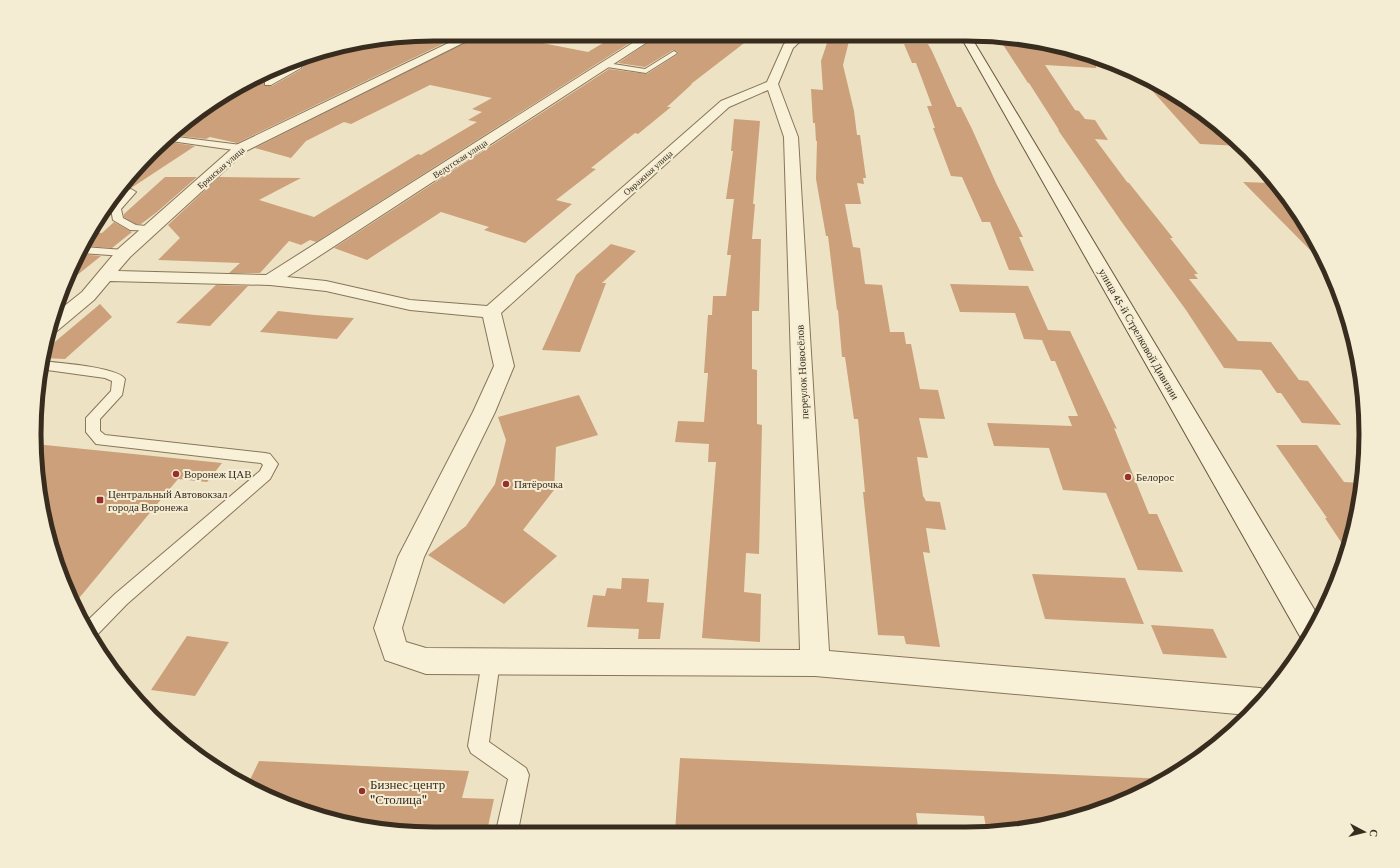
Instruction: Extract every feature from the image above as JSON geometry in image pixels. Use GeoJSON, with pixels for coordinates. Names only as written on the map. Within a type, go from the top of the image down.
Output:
{"type":"FeatureCollection","features":[{"type":"Feature","properties":{"kind":"street","name":"Брянская улица"},"geometry":{"type":"LineString","coordinates":[[58,321],[88,296],[124,253],[242,148],[462,41]]}},
{"type":"Feature","properties":{"kind":"street","name":"Ведугская улица"},"geometry":{"type":"LineString","coordinates":[[270,280],[644,41]]}},
{"type":"Feature","properties":{"kind":"street"},"geometry":{"type":"LineString","coordinates":[[772,84],[788,46],[795,41]]}},
{"type":"Feature","properties":{"kind":"street","name":"улица 45-й Стрелковой Дивизии"},"geometry":{"type":"LineString","coordinates":[[968,41],[1309,625]]}},
{"type":"Feature","properties":{"kind":"street","name":"Овражная улица"},"geometry":{"type":"LineString","coordinates":[[491,312],[726,104],[772,84]]}},
{"type":"Feature","properties":{"kind":"street","name":"переулок Новосёлов"},"geometry":{"type":"LineString","coordinates":[[772,84],[791,137],[815,663]]}},
{"type":"Feature","properties":{"kind":"street"},"geometry":{"type":"LineString","coordinates":[[106,276],[270,280],[326,286],[410,305],[491,312],[504,366],[484,412],[411,557],[388,628],[395,651],[426,661],[815,663],[1253,701]]}},
{"type":"Feature","properties":{"kind":"lane"},"geometry":{"type":"LineString","coordinates":[[607,65],[646,72],[674,53]]}},
{"type":"Feature","properties":{"kind":"lane"},"geometry":{"type":"LineString","coordinates":[[268,83],[298,66]]}},
{"type":"Feature","properties":{"kind":"lane"},"geometry":{"type":"LineString","coordinates":[[175,139],[242,148]]}},
{"type":"Feature","properties":{"kind":"lane"},"geometry":{"type":"LineString","coordinates":[[131,192],[116,209],[118,220],[134,228],[152,229]]}},
{"type":"Feature","properties":{"kind":"lane"},"geometry":{"type":"LineString","coordinates":[[87,250],[124,253]]}},
{"type":"Feature","properties":{"kind":"lane"},"geometry":{"type":"LineString","coordinates":[[47,366],[108,374],[119,379],[117,392],[93,418],[93,432],[101,440],[265,458],[270,464],[265,475],[121,599],[93,627]]}},
{"type":"Feature","properties":{"kind":"lane"},"geometry":{"type":"LineString","coordinates":[[491,661],[478,746],[519,775],[508,827]]}},
{"type":"Feature","properties":{"kind":"building"},"geometry":{"type":"Polygon","coordinates":[[[449,41],[237,143],[210,137],[206,139],[179,136],[195,122],[237,94],[264,80],[264,86],[272,86],[302,69],[304,63],[332,54],[383,44],[449,41]]]}},
{"type":"Feature","properties":{"kind":"building"},"geometry":{"type":"Polygon","coordinates":[[[468,41],[532,41],[588,52],[606,41],[633,41],[316,242],[310,240],[301,245],[289,241],[260,273],[229,273],[240,263],[158,260],[180,238],[168,225],[219,177],[301,178],[259,200],[314,217],[418,154],[421,155],[477,122],[468,120],[482,112],[472,109],[492,98],[430,85],[351,124],[344,122],[306,141],[291,158],[255,148],[468,41]]]}},
{"type":"Feature","properties":{"kind":"building"},"geometry":{"type":"Polygon","coordinates":[[[650,41],[747,41],[691,84],[667,107],[671,107],[638,134],[635,133],[591,168],[596,169],[556,200],[572,204],[525,243],[484,230],[489,227],[441,212],[367,260],[334,248],[609,69],[647,74],[678,54],[678,52],[673,50],[645,67],[618,63],[650,41]]]}},
{"type":"Feature","properties":{"kind":"building"},"geometry":{"type":"Polygon","coordinates":[[[828,41],[849,41],[843,65],[854,111],[857,135],[860,135],[866,178],[863,178],[864,184],[857,183],[861,204],[845,204],[853,247],[860,248],[865,284],[882,285],[890,332],[904,332],[906,344],[911,344],[920,389],[938,390],[945,419],[919,418],[928,458],[917,457],[923,496],[926,501],[940,502],[946,530],[926,528],[930,553],[923,552],[940,647],[906,644],[904,636],[878,635],[863,492],[865,492],[858,419],[854,419],[845,357],[842,357],[838,310],[828,236],[826,236],[816,179],[817,141],[815,123],[813,123],[811,89],[823,90],[821,61],[828,41]]]}},
{"type":"Feature","properties":{"kind":"building"},"geometry":{"type":"Polygon","coordinates":[[[1002,43],[1017,44],[1068,54],[1096,64],[1096,68],[1045,65],[1075,110],[1079,111],[1085,119],[1095,120],[1108,140],[1095,139],[1127,182],[1173,238],[1170,238],[1198,274],[1194,274],[1198,279],[1189,279],[1238,341],[1271,342],[1299,380],[1308,381],[1341,425],[1302,423],[1281,393],[1277,393],[1261,370],[1224,368],[1186,310],[1121,221],[1058,130],[1002,43]]]}},
{"type":"Feature","properties":{"kind":"building"},"geometry":{"type":"Polygon","coordinates":[[[904,44],[928,44],[957,107],[961,107],[972,129],[996,183],[1023,237],[1019,237],[1034,271],[1009,270],[990,222],[982,222],[962,177],[951,176],[933,128],[935,128],[927,106],[932,106],[916,63],[912,63],[904,44]]]}},
{"type":"Feature","properties":{"kind":"building"},"geometry":{"type":"Polygon","coordinates":[[[1148,86],[1184,107],[1205,122],[1232,146],[1200,144],[1148,86]]]}},
{"type":"Feature","properties":{"kind":"building"},"geometry":{"type":"Polygon","coordinates":[[[734,119],[760,121],[753,204],[755,204],[752,239],[761,239],[759,311],[752,311],[752,369],[757,370],[757,424],[762,425],[759,554],[746,553],[744,592],[761,594],[760,642],[702,638],[716,462],[708,462],[709,444],[675,442],[678,421],[704,422],[708,373],[704,373],[708,315],[712,315],[713,296],[726,296],[731,255],[727,255],[734,199],[726,199],[733,151],[731,151],[734,119]]]}},
{"type":"Feature","properties":{"kind":"building"},"geometry":{"type":"Polygon","coordinates":[[[171,142],[195,146],[124,193],[156,156],[171,142]]]}},
{"type":"Feature","properties":{"kind":"building"},"geometry":{"type":"Polygon","coordinates":[[[165,177],[197,177],[141,224],[136,224],[124,217],[124,214],[165,177]]]}},
{"type":"Feature","properties":{"kind":"building"},"geometry":{"type":"Polygon","coordinates":[[[1243,182],[1268,183],[1293,216],[1312,249],[1310,250],[1243,182]]]}},
{"type":"Feature","properties":{"kind":"building"},"geometry":{"type":"Polygon","coordinates":[[[114,222],[132,232],[112,248],[89,246],[97,233],[102,233],[114,222]]]}},
{"type":"Feature","properties":{"kind":"building"},"geometry":{"type":"Polygon","coordinates":[[[611,244],[636,251],[602,283],[606,283],[580,352],[542,350],[576,275],[611,244]]]}},
{"type":"Feature","properties":{"kind":"building"},"geometry":{"type":"Polygon","coordinates":[[[85,254],[101,256],[74,278],[85,254]]]}},
{"type":"Feature","properties":{"kind":"building"},"geometry":{"type":"Polygon","coordinates":[[[950,284],[1028,286],[1048,330],[1070,331],[1117,429],[1114,428],[1149,514],[1157,514],[1183,572],[1138,570],[1106,493],[1063,490],[1049,448],[994,446],[987,423],[1072,426],[1068,416],[1078,416],[1055,361],[1051,361],[1042,340],[1024,339],[1015,313],[960,312],[950,284]]]}},
{"type":"Feature","properties":{"kind":"building"},"geometry":{"type":"Polygon","coordinates":[[[216,285],[248,286],[210,326],[176,323],[216,285]]]}},
{"type":"Feature","properties":{"kind":"building"},"geometry":{"type":"Polygon","coordinates":[[[100,304],[112,317],[65,359],[49,358],[51,345],[100,304]]]}},
{"type":"Feature","properties":{"kind":"building"},"geometry":{"type":"Polygon","coordinates":[[[278,311],[354,318],[337,339],[260,332],[278,311]]]}},
{"type":"Feature","properties":{"kind":"building"},"geometry":{"type":"Polygon","coordinates":[[[579,395],[598,435],[556,447],[554,490],[523,530],[557,556],[504,604],[428,555],[466,526],[495,484],[506,440],[498,417],[579,395]]]}},
{"type":"Feature","properties":{"kind":"building"},"geometry":{"type":"Polygon","coordinates":[[[41,445],[222,463],[207,482],[178,479],[78,599],[54,536],[44,485],[41,445]]]}},
{"type":"Feature","properties":{"kind":"building"},"geometry":{"type":"Polygon","coordinates":[[[1276,445],[1317,445],[1344,482],[1356,483],[1343,545],[1325,518],[1327,518],[1276,445]]]}},
{"type":"Feature","properties":{"kind":"building"},"geometry":{"type":"Polygon","coordinates":[[[1032,574],[1125,578],[1144,624],[1045,619],[1032,574]]]}},
{"type":"Feature","properties":{"kind":"building"},"geometry":{"type":"Polygon","coordinates":[[[622,578],[649,579],[647,602],[664,603],[660,639],[638,639],[639,629],[587,627],[593,595],[605,596],[607,588],[621,589],[622,578]]]}},
{"type":"Feature","properties":{"kind":"building"},"geometry":{"type":"Polygon","coordinates":[[[1151,625],[1213,629],[1227,658],[1163,654],[1151,625]]]}},
{"type":"Feature","properties":{"kind":"building"},"geometry":{"type":"Polygon","coordinates":[[[187,636],[229,642],[195,696],[151,690],[187,636]]]}},
{"type":"Feature","properties":{"kind":"building"},"geometry":{"type":"Polygon","coordinates":[[[680,758],[1154,778],[1116,797],[1068,814],[1017,824],[986,826],[984,816],[916,813],[918,827],[675,827],[680,758]]]}},
{"type":"Feature","properties":{"kind":"building","name":"Бизнес-центр \"Столица\""},"geometry":{"type":"Polygon","coordinates":[[[259,761],[469,771],[462,798],[494,799],[488,827],[408,826],[383,824],[332,814],[284,797],[250,781],[259,761]]]}},
{"type":"Feature","properties":{"kind":"place","name":"Воронеж ЦАВ"},"geometry":{"type":"Point","coordinates":[176,474]}},
{"type":"Feature","properties":{"kind":"place","name":"Белорос"},"geometry":{"type":"Point","coordinates":[1128,477]}},
{"type":"Feature","properties":{"kind":"place","name":"Пятёрочка"},"geometry":{"type":"Point","coordinates":[506,484]}},
{"type":"Feature","properties":{"kind":"place","name":"Центральный Автовокзал города Воронежа"},"geometry":{"type":"Point","coordinates":[100,500]}},
{"type":"Feature","properties":{"kind":"place","name":"Бизнес-центр \"Столица\""},"geometry":{"type":"Point","coordinates":[362,791]}}]}
